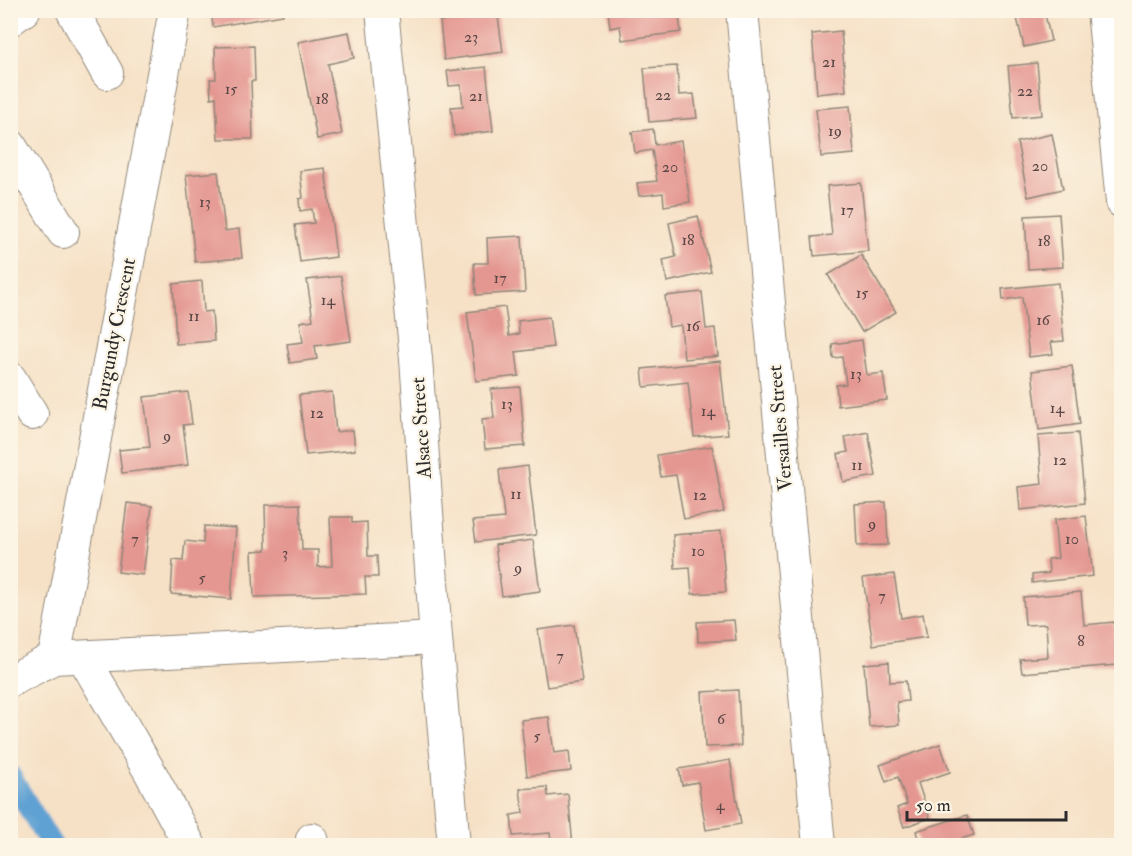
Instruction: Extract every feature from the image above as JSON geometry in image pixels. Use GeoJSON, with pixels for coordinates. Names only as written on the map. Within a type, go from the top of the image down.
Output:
{"type":"FeatureCollection","features":[{"type":"Feature","properties":{"kind":"street"},"geometry":{"type":"LineString","coordinates":[[10,20],[24,10]]}},
{"type":"Feature","properties":{"kind":"street"},"geometry":{"type":"LineString","coordinates":[[72,10],[107,73]]}},
{"type":"Feature","properties":{"kind":"street","name":"Burgundy Crescent"},"geometry":{"type":"LineString","coordinates":[[68,658],[175,10]]}},
{"type":"Feature","properties":{"kind":"street","name":"Alsace Street"},"geometry":{"type":"LineString","coordinates":[[382,10],[416,359],[454,846]]}},
{"type":"Feature","properties":{"kind":"street","name":"Versailles Street"},"geometry":{"type":"LineString","coordinates":[[742,10],[819,846]]}},
{"type":"Feature","properties":{"kind":"street"},"geometry":{"type":"LineString","coordinates":[[1103,10],[1122,201]]}},
{"type":"Feature","properties":{"kind":"street"},"geometry":{"type":"LineString","coordinates":[[10,145],[63,232]]}},
{"type":"Feature","properties":{"kind":"street"},"geometry":{"type":"LineString","coordinates":[[10,378],[32,414]]}},
{"type":"Feature","properties":{"kind":"street"},"geometry":{"type":"LineString","coordinates":[[10,681],[68,658],[436,638]]}},
{"type":"Feature","properties":{"kind":"street"},"geometry":{"type":"LineString","coordinates":[[68,658],[150,772],[190,846]]}},
{"type":"Feature","properties":{"kind":"building"},"geometry":{"type":"Polygon","coordinates":[[[211,10],[282,10],[283,15],[213,27],[211,10]]]}},
{"type":"Feature","properties":{"kind":"building"},"geometry":{"type":"Polygon","coordinates":[[[452,10],[497,10],[503,52],[444,60],[440,21],[454,20],[452,10]]]}},
{"type":"Feature","properties":{"kind":"building"},"geometry":{"type":"Polygon","coordinates":[[[608,10],[678,10],[681,32],[622,40],[620,26],[610,28],[608,10]]]}},
{"type":"Feature","properties":{"kind":"building"},"geometry":{"type":"Polygon","coordinates":[[[1015,10],[1044,10],[1051,41],[1024,47],[1015,10]]]}},
{"type":"Feature","properties":{"kind":"building"},"geometry":{"type":"Polygon","coordinates":[[[841,31],[846,91],[817,94],[812,34],[841,31]]]}},
{"type":"Feature","properties":{"kind":"building"},"geometry":{"type":"Polygon","coordinates":[[[349,32],[354,58],[328,64],[342,134],[317,139],[298,42],[349,32]]]}},
{"type":"Feature","properties":{"kind":"building"},"geometry":{"type":"Polygon","coordinates":[[[254,46],[255,81],[251,81],[253,139],[218,139],[216,97],[211,98],[210,79],[216,79],[215,47],[254,46]]]}},
{"type":"Feature","properties":{"kind":"building"},"geometry":{"type":"Polygon","coordinates":[[[1037,63],[1042,115],[1013,118],[1008,66],[1037,63]]]}},
{"type":"Feature","properties":{"kind":"building"},"geometry":{"type":"Polygon","coordinates":[[[677,66],[679,95],[694,94],[697,118],[649,122],[644,68],[677,66]]]}},
{"type":"Feature","properties":{"kind":"building"},"geometry":{"type":"Polygon","coordinates":[[[486,67],[493,131],[454,136],[451,107],[463,106],[461,85],[449,86],[447,71],[486,67]]]}},
{"type":"Feature","properties":{"kind":"building"},"geometry":{"type":"Polygon","coordinates":[[[850,106],[854,154],[821,157],[816,109],[850,106]]]}},
{"type":"Feature","properties":{"kind":"building"},"geometry":{"type":"Polygon","coordinates":[[[653,129],[655,145],[681,141],[690,202],[664,206],[663,193],[639,196],[637,183],[657,181],[652,150],[635,153],[632,132],[653,129]]]}},
{"type":"Feature","properties":{"kind":"building"},"geometry":{"type":"Polygon","coordinates":[[[1052,134],[1063,189],[1028,197],[1017,142],[1052,134]]]}},
{"type":"Feature","properties":{"kind":"building"},"geometry":{"type":"Polygon","coordinates":[[[325,168],[336,257],[300,262],[295,225],[314,223],[312,209],[300,211],[299,199],[303,198],[300,171],[325,168]]]}},
{"type":"Feature","properties":{"kind":"building"},"geometry":{"type":"Polygon","coordinates":[[[218,172],[225,231],[239,229],[242,258],[195,262],[186,175],[218,172]]]}},
{"type":"Feature","properties":{"kind":"building"},"geometry":{"type":"Polygon","coordinates":[[[861,183],[868,251],[814,256],[812,237],[832,235],[827,186],[861,183]]]}},
{"type":"Feature","properties":{"kind":"building"},"geometry":{"type":"Polygon","coordinates":[[[1059,214],[1063,267],[1028,269],[1025,216],[1059,214]]]}},
{"type":"Feature","properties":{"kind":"building"},"geometry":{"type":"Polygon","coordinates":[[[698,216],[711,272],[667,282],[663,260],[676,257],[669,223],[698,216]]]}},
{"type":"Feature","properties":{"kind":"building"},"geometry":{"type":"Polygon","coordinates":[[[522,236],[525,292],[476,295],[474,263],[488,263],[487,238],[522,236]]]}},
{"type":"Feature","properties":{"kind":"building"},"geometry":{"type":"Polygon","coordinates":[[[861,255],[896,312],[862,332],[828,275],[861,255]]]}},
{"type":"Feature","properties":{"kind":"building"},"geometry":{"type":"Polygon","coordinates":[[[341,276],[351,341],[315,346],[317,359],[290,363],[287,344],[303,342],[300,322],[313,320],[307,280],[341,276]]]}},
{"type":"Feature","properties":{"kind":"building"},"geometry":{"type":"Polygon","coordinates":[[[202,281],[204,312],[212,311],[214,341],[176,344],[173,284],[202,281]]]}},
{"type":"Feature","properties":{"kind":"building"},"geometry":{"type":"Polygon","coordinates":[[[1058,283],[1064,341],[1051,342],[1053,354],[1029,357],[1022,297],[1003,300],[1002,289],[1058,283]]]}},
{"type":"Feature","properties":{"kind":"building"},"geometry":{"type":"Polygon","coordinates":[[[702,292],[706,329],[715,328],[718,356],[684,359],[681,325],[669,327],[665,296],[702,292]]]}},
{"type":"Feature","properties":{"kind":"building"},"geometry":{"type":"Polygon","coordinates":[[[505,307],[509,336],[519,334],[518,321],[549,317],[553,347],[516,352],[519,376],[476,381],[467,312],[505,307]]]}},
{"type":"Feature","properties":{"kind":"building"},"geometry":{"type":"Polygon","coordinates":[[[862,340],[867,375],[883,373],[887,400],[838,406],[836,385],[846,384],[842,357],[833,358],[832,344],[862,340]]]}},
{"type":"Feature","properties":{"kind":"building"},"geometry":{"type":"Polygon","coordinates":[[[720,361],[728,434],[694,437],[688,382],[644,387],[642,369],[720,361]]]}},
{"type":"Feature","properties":{"kind":"building"},"geometry":{"type":"Polygon","coordinates":[[[1072,366],[1080,424],[1039,430],[1032,371],[1072,366]]]}},
{"type":"Feature","properties":{"kind":"building"},"geometry":{"type":"Polygon","coordinates":[[[520,387],[525,446],[485,449],[482,419],[494,418],[491,389],[520,387]]]}},
{"type":"Feature","properties":{"kind":"building"},"geometry":{"type":"Polygon","coordinates":[[[188,392],[192,424],[183,425],[188,465],[122,473],[119,450],[150,447],[144,397],[188,392]]]}},
{"type":"Feature","properties":{"kind":"building"},"geometry":{"type":"Polygon","coordinates":[[[332,392],[336,432],[353,430],[355,450],[306,455],[299,395],[332,392]]]}},
{"type":"Feature","properties":{"kind":"building"},"geometry":{"type":"Polygon","coordinates":[[[868,432],[876,476],[843,482],[838,454],[848,452],[845,437],[868,432]]]}},
{"type":"Feature","properties":{"kind":"building"},"geometry":{"type":"Polygon","coordinates":[[[1078,433],[1085,503],[1020,510],[1018,487],[1042,484],[1038,436],[1078,433]]]}},
{"type":"Feature","properties":{"kind":"building"},"geometry":{"type":"Polygon","coordinates":[[[712,446],[724,512],[684,519],[676,475],[661,477],[657,455],[712,446]]]}},
{"type":"Feature","properties":{"kind":"building"},"geometry":{"type":"Polygon","coordinates":[[[528,466],[536,535],[476,542],[473,521],[504,518],[499,470],[528,466]]]}},
{"type":"Feature","properties":{"kind":"building"},"geometry":{"type":"Polygon","coordinates":[[[886,502],[888,545],[857,546],[855,504],[886,502]]]}},
{"type":"Feature","properties":{"kind":"building"},"geometry":{"type":"Polygon","coordinates":[[[127,503],[152,506],[143,575],[118,572],[127,503]]]}},
{"type":"Feature","properties":{"kind":"building"},"geometry":{"type":"Polygon","coordinates":[[[300,504],[302,550],[318,550],[318,567],[332,566],[330,517],[352,517],[352,523],[367,522],[368,556],[377,556],[378,577],[365,577],[366,594],[254,597],[252,551],[266,550],[265,505],[300,504]]]}},
{"type":"Feature","properties":{"kind":"building"},"geometry":{"type":"Polygon","coordinates":[[[1086,516],[1093,576],[1032,583],[1032,575],[1049,573],[1048,559],[1058,558],[1054,520],[1086,516]]]}},
{"type":"Feature","properties":{"kind":"building"},"geometry":{"type":"Polygon","coordinates":[[[204,526],[236,528],[231,599],[171,594],[173,560],[183,561],[185,541],[203,543],[204,526]]]}},
{"type":"Feature","properties":{"kind":"building"},"geometry":{"type":"Polygon","coordinates":[[[721,531],[726,592],[692,594],[690,567],[675,568],[673,535],[721,531]]]}},
{"type":"Feature","properties":{"kind":"building"},"geometry":{"type":"Polygon","coordinates":[[[533,540],[540,591],[502,596],[495,545],[533,540]]]}},
{"type":"Feature","properties":{"kind":"building"},"geometry":{"type":"Polygon","coordinates":[[[894,574],[901,618],[923,614],[927,637],[873,645],[863,578],[894,574]]]}},
{"type":"Feature","properties":{"kind":"building"},"geometry":{"type":"Polygon","coordinates":[[[1081,592],[1084,625],[1114,622],[1117,665],[1022,673],[1020,659],[1048,657],[1046,624],[1025,625],[1023,597],[1081,592]]]}},
{"type":"Feature","properties":{"kind":"building"},"geometry":{"type":"Polygon","coordinates":[[[734,620],[736,640],[698,642],[697,622],[734,620]]]}},
{"type":"Feature","properties":{"kind":"building"},"geometry":{"type":"Polygon","coordinates":[[[574,625],[582,682],[547,687],[538,630],[574,625]]]}},
{"type":"Feature","properties":{"kind":"building"},"geometry":{"type":"Polygon","coordinates":[[[889,662],[890,682],[906,681],[908,701],[897,702],[899,725],[869,727],[864,664],[889,662]]]}},
{"type":"Feature","properties":{"kind":"building"},"geometry":{"type":"Polygon","coordinates":[[[738,690],[741,746],[705,747],[702,692],[738,690]]]}},
{"type":"Feature","properties":{"kind":"building"},"geometry":{"type":"Polygon","coordinates":[[[549,717],[554,753],[569,751],[571,771],[527,776],[521,720],[549,717]]]}},
{"type":"Feature","properties":{"kind":"building"},"geometry":{"type":"Polygon","coordinates":[[[940,744],[950,772],[918,783],[930,818],[904,827],[897,808],[907,804],[898,777],[886,782],[880,765],[940,744]]]}},
{"type":"Feature","properties":{"kind":"building"},"geometry":{"type":"Polygon","coordinates":[[[730,760],[741,824],[706,830],[698,782],[682,785],[679,769],[730,760]]]}},
{"type":"Feature","properties":{"kind":"building"},"geometry":{"type":"Polygon","coordinates":[[[547,787],[548,796],[568,794],[573,846],[552,846],[550,833],[513,836],[511,815],[523,813],[520,789],[547,787]]]}},
{"type":"Feature","properties":{"kind":"building"},"geometry":{"type":"Polygon","coordinates":[[[967,815],[974,835],[953,841],[954,846],[920,846],[916,831],[967,815]]]}},
{"type":"Feature","properties":{"kind":"waterway"},"geometry":{"type":"LineString","coordinates":[[10,776],[52,846]]}}]}
